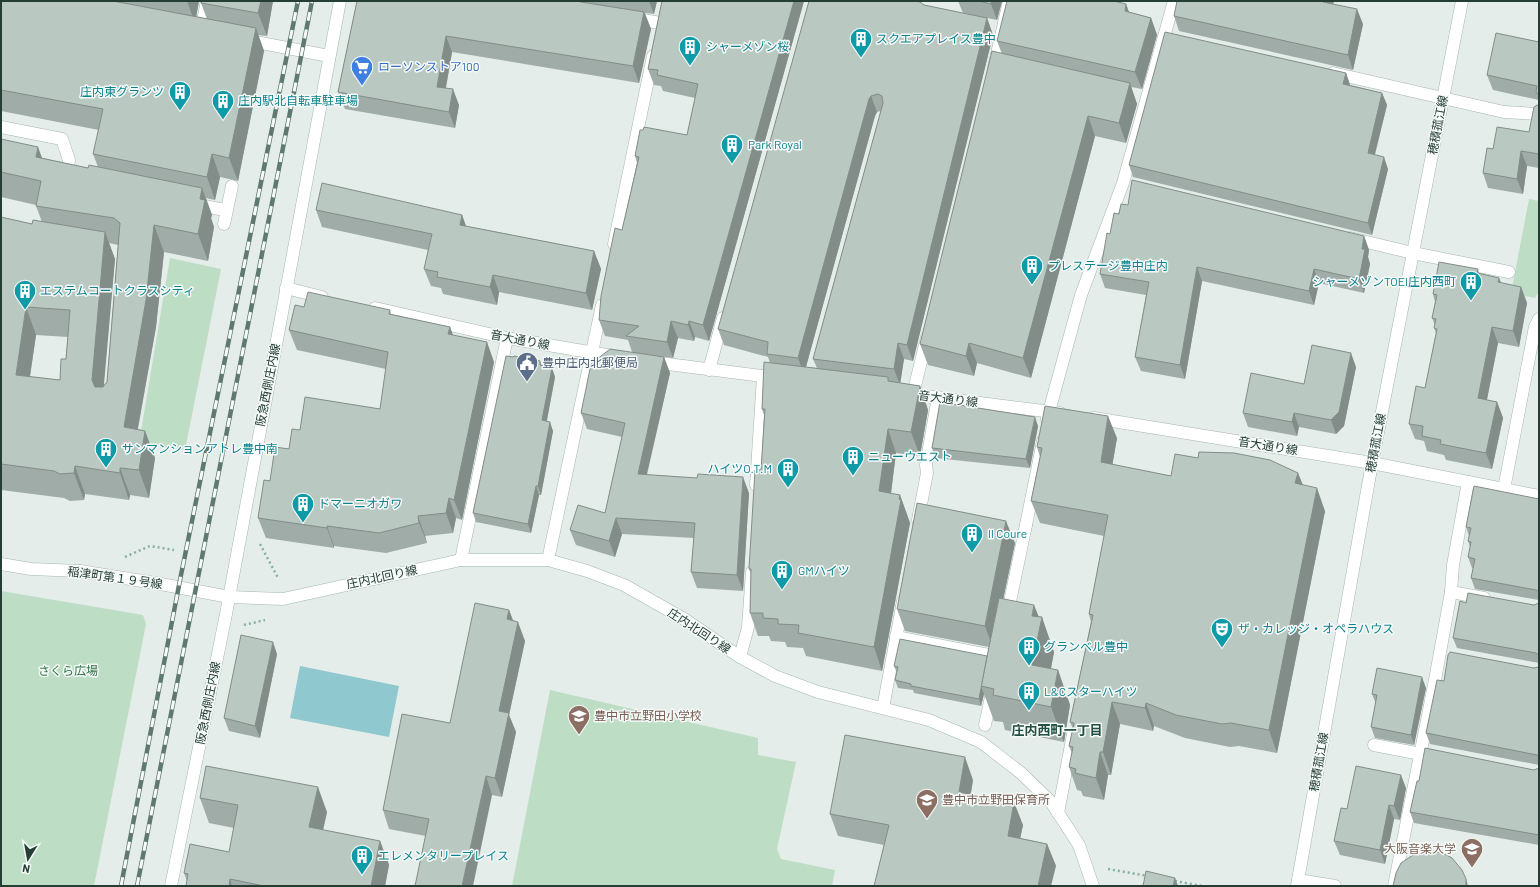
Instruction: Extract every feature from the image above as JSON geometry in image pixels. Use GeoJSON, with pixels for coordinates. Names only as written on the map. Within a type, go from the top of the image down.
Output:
{"type":"FeatureCollection","features":[{"type":"Feature","properties":{"kind":"street"},"geometry":{"type":"LineString","coordinates":[[201,30],[207,1]]}},
{"type":"Feature","properties":{"kind":"street","name":"阪急西側庄内線"},"geometry":{"type":"LineString","coordinates":[[171,886],[228,597],[340,1]]}},
{"type":"Feature","properties":{"kind":"street"},"geometry":{"type":"LineString","coordinates":[[991,78],[995,63],[998,28],[1009,1]]}},
{"type":"Feature","properties":{"kind":"street"},"geometry":{"type":"LineString","coordinates":[[1005,626],[1049,411],[1081,295],[1123,183],[1174,1]]}},
{"type":"Feature","properties":{"kind":"street","name":"穂積菰江線"},"geometry":{"type":"LineString","coordinates":[[1298,883],[1372,463],[1462,1]]}},
{"type":"Feature","properties":{"kind":"street"},"geometry":{"type":"LineString","coordinates":[[612,254],[663,8]]}},
{"type":"Feature","properties":{"kind":"street"},"geometry":{"type":"LineString","coordinates":[[620,16],[660,23]]}},
{"type":"Feature","properties":{"kind":"street"},"geometry":{"type":"LineString","coordinates":[[186,28],[216,34]]}},
{"type":"Feature","properties":{"kind":"street"},"geometry":{"type":"LineString","coordinates":[[1164,35],[1180,39]]}},
{"type":"Feature","properties":{"kind":"street"},"geometry":{"type":"LineString","coordinates":[[231,37],[329,56]]}},
{"type":"Feature","properties":{"kind":"street"},"geometry":{"type":"LineString","coordinates":[[995,63],[1010,67]]}},
{"type":"Feature","properties":{"kind":"street"},"geometry":{"type":"LineString","coordinates":[[1320,70],[1504,112],[1539,114]]}},
{"type":"Feature","properties":{"kind":"street"},"geometry":{"type":"LineString","coordinates":[[1132,95],[1147,98]]}},
{"type":"Feature","properties":{"kind":"street"},"geometry":{"type":"LineString","coordinates":[[1,127],[62,139],[70,160],[67,178],[82,181]]}},
{"type":"Feature","properties":{"kind":"street"},"geometry":{"type":"LineString","coordinates":[[1123,183],[1138,187]]}},
{"type":"Feature","properties":{"kind":"street"},"geometry":{"type":"LineString","coordinates":[[224,224],[225,210],[232,186]]}},
{"type":"Feature","properties":{"kind":"street"},"geometry":{"type":"LineString","coordinates":[[180,201],[225,210]]}},
{"type":"Feature","properties":{"kind":"street"},"geometry":{"type":"LineString","coordinates":[[1337,234],[1413,253],[1509,272]]}},
{"type":"Feature","properties":{"kind":"street"},"geometry":{"type":"LineString","coordinates":[[286,288],[332,299]]}},
{"type":"Feature","properties":{"kind":"street"},"geometry":{"type":"LineString","coordinates":[[548,560],[604,292]]}},
{"type":"Feature","properties":{"kind":"street","name":"音大通り線"},"geometry":{"type":"LineString","coordinates":[[363,306],[507,338],[592,354],[786,379]]}},
{"type":"Feature","properties":{"kind":"street"},"geometry":{"type":"LineString","coordinates":[[709,370],[726,309]]}},
{"type":"Feature","properties":{"kind":"street"},"geometry":{"type":"LineString","coordinates":[[1504,489],[1535,327],[1539,319]]}},
{"type":"Feature","properties":{"kind":"street"},"geometry":{"type":"LineString","coordinates":[[913,394],[930,325]]}},
{"type":"Feature","properties":{"kind":"street"},"geometry":{"type":"LineString","coordinates":[[461,560],[507,338]]}},
{"type":"Feature","properties":{"kind":"street"},"geometry":{"type":"LineString","coordinates":[[756,494],[763,377]]}},
{"type":"Feature","properties":{"kind":"street","name":"音大通り線"},"geometry":{"type":"LineString","coordinates":[[897,392],[1076,415],[1372,463],[1539,496]]}},
{"type":"Feature","properties":{"kind":"street"},"geometry":{"type":"LineString","coordinates":[[915,535],[927,473],[926,465],[938,397]]}},
{"type":"Feature","properties":{"kind":"street"},"geometry":{"type":"LineString","coordinates":[[1394,886],[1424,752],[1451,592],[1453,565],[1468,482]]}},
{"type":"Feature","properties":{"kind":"street"},"geometry":{"type":"LineString","coordinates":[[740,657],[748,627],[752,557]]}},
{"type":"Feature","properties":{"kind":"street","name":"庄内北回り線"},"geometry":{"type":"LineString","coordinates":[[228,597],[283,599],[461,560],[548,560],[586,571],[624,585],[684,619],[740,657],[775,676],[818,692],[929,720],[981,742],[1021,773],[1051,802],[1079,845],[1093,886]]}},
{"type":"Feature","properties":{"kind":"street","name":"稲津町第１９号線"},"geometry":{"type":"LineString","coordinates":[[1,564],[31,569],[80,572],[228,597]]}},
{"type":"Feature","properties":{"kind":"street"},"geometry":{"type":"LineString","coordinates":[[883,708],[905,590]]}},
{"type":"Feature","properties":{"kind":"street"},"geometry":{"type":"LineString","coordinates":[[1451,592],[1495,600]]}},
{"type":"Feature","properties":{"kind":"street"},"geometry":{"type":"LineString","coordinates":[[896,637],[1000,653],[985,725]]}},
{"type":"Feature","properties":{"kind":"street"},"geometry":{"type":"LineString","coordinates":[[1440,653],[1456,655]]}},
{"type":"Feature","properties":{"kind":"street"},"geometry":{"type":"LineString","coordinates":[[1421,677],[1435,680]]}},
{"type":"Feature","properties":{"kind":"street"},"geometry":{"type":"LineString","coordinates":[[1058,813],[1075,723]]}},
{"type":"Feature","properties":{"kind":"street"},"geometry":{"type":"LineString","coordinates":[[1374,745],[1424,752]]}},
{"type":"Feature","properties":{"kind":"street"},"geometry":{"type":"LineString","coordinates":[[1298,883],[1335,886]]}},
{"type":"Feature","properties":{"kind":"path"},"geometry":{"type":"LineString","coordinates":[[1107,868],[1151,877]]}},
{"type":"Feature","properties":{"kind":"path"},"geometry":{"type":"LineString","coordinates":[[1173,881],[1202,886]]}},
{"type":"Feature","properties":{"kind":"green space"},"geometry":{"type":"Polygon","coordinates":[[[1529,199],[1539,201],[1539,291],[1535,298],[1511,293],[1529,199]]]}},
{"type":"Feature","properties":{"kind":"green space"},"geometry":{"type":"Polygon","coordinates":[[[170,258],[221,269],[185,450],[139,443],[170,258]]]}},
{"type":"Feature","properties":{"kind":"green space","name":"さくら広場"},"geometry":{"type":"Polygon","coordinates":[[[1,591],[143,615],[146,624],[94,886],[1,886],[1,591]]]}},
{"type":"Feature","properties":{"kind":"green space"},"geometry":{"type":"Polygon","coordinates":[[[550,690],[758,738],[758,755],[796,762],[777,849],[781,859],[835,870],[832,886],[512,886],[550,690]]]}},
{"type":"Feature","properties":{"kind":"water"},"geometry":{"type":"Polygon","coordinates":[[[300,666],[399,686],[389,737],[290,718],[300,666]]]}},
{"type":"Feature","properties":{"kind":"building"},"geometry":{"type":"Polygon","coordinates":[[[1,1],[113,1],[256,28],[229,158],[212,154],[207,177],[93,154],[103,109],[1,90],[1,1]]]}},
{"type":"Feature","properties":{"kind":"building"},"geometry":{"type":"Polygon","coordinates":[[[202,1],[261,1],[258,13],[201,3],[202,1]]]}},
{"type":"Feature","properties":{"kind":"building"},"geometry":{"type":"Polygon","coordinates":[[[357,1],[575,1],[644,12],[633,66],[446,36],[437,87],[453,89],[449,112],[338,92],[357,1]]]}},
{"type":"Feature","properties":{"kind":"building"},"geometry":{"type":"Polygon","coordinates":[[[662,1],[794,1],[703,325],[689,321],[688,325],[671,321],[667,342],[626,336],[639,326],[599,320],[601,296],[615,228],[622,230],[639,157],[635,156],[640,130],[643,130],[644,127],[687,135],[698,84],[657,75],[658,70],[648,69],[662,1]]]}},
{"type":"Feature","properties":{"kind":"building"},"geometry":{"type":"Polygon","coordinates":[[[809,1],[916,1],[924,5],[987,18],[907,345],[898,343],[894,369],[813,359],[883,103],[882,96],[878,94],[871,96],[869,99],[798,358],[767,354],[768,342],[718,329],[809,1]]]}},
{"type":"Feature","properties":{"kind":"building"},"geometry":{"type":"Polygon","coordinates":[[[979,1],[991,1],[991,4],[979,1]]]}},
{"type":"Feature","properties":{"kind":"building"},"geometry":{"type":"Polygon","coordinates":[[[1007,1],[1114,1],[1126,4],[1125,11],[1151,18],[1135,72],[997,41],[1007,1]]]}},
{"type":"Feature","properties":{"kind":"building"},"geometry":{"type":"Polygon","coordinates":[[[1177,1],[1324,1],[1323,2],[1357,9],[1348,55],[1174,16],[1177,1]]]}},
{"type":"Feature","properties":{"kind":"building"},"geometry":{"type":"Polygon","coordinates":[[[1165,32],[1346,73],[1343,84],[1382,93],[1368,153],[1384,157],[1368,223],[1129,165],[1165,32]]]}},
{"type":"Feature","properties":{"kind":"building"},"geometry":{"type":"Polygon","coordinates":[[[1496,33],[1539,42],[1539,95],[1536,92],[1537,86],[1487,75],[1496,33]]]}},
{"type":"Feature","properties":{"kind":"building"},"geometry":{"type":"Polygon","coordinates":[[[992,51],[1130,83],[1119,123],[1088,116],[1023,358],[969,343],[966,356],[920,344],[992,51]]]}},
{"type":"Feature","properties":{"kind":"building"},"geometry":{"type":"Polygon","coordinates":[[[1539,104],[1539,154],[1521,151],[1517,179],[1483,173],[1487,148],[1493,149],[1497,127],[1529,132],[1534,107],[1539,104]]]}},
{"type":"Feature","properties":{"kind":"building"},"geometry":{"type":"Polygon","coordinates":[[[1,139],[38,147],[36,157],[88,168],[89,165],[202,188],[200,199],[205,200],[198,234],[154,225],[146,300],[124,427],[145,431],[139,470],[120,468],[120,473],[75,466],[74,473],[60,474],[54,471],[1,464],[1,217],[32,224],[33,220],[105,232],[92,380],[95,387],[103,387],[107,382],[120,223],[114,218],[36,206],[41,181],[1,172],[1,139]],[[26,307],[16,375],[60,380],[61,359],[66,359],[70,310],[26,307]]]}},
{"type":"Feature","properties":{"kind":"building"},"geometry":{"type":"Polygon","coordinates":[[[1132,180],[1364,236],[1362,249],[1365,249],[1359,279],[1314,269],[1309,291],[1197,267],[1180,365],[1135,357],[1149,282],[1100,274],[1107,233],[1110,234],[1114,213],[1119,214],[1121,204],[1128,205],[1132,180]]]}},
{"type":"Feature","properties":{"kind":"building"},"geometry":{"type":"Polygon","coordinates":[[[322,183],[462,215],[460,225],[594,251],[586,293],[493,275],[490,287],[437,277],[438,272],[424,269],[432,234],[316,210],[322,183]]]}},
{"type":"Feature","properties":{"kind":"building"},"geometry":{"type":"Polygon","coordinates":[[[1439,262],[1478,269],[1477,273],[1499,278],[1498,282],[1521,287],[1513,331],[1492,327],[1478,398],[1497,402],[1486,453],[1440,444],[1441,440],[1422,436],[1423,426],[1409,424],[1416,386],[1425,388],[1437,329],[1434,328],[1436,319],[1432,318],[1437,295],[1433,294],[1439,262]]]}},
{"type":"Feature","properties":{"kind":"building"},"geometry":{"type":"Polygon","coordinates":[[[308,292],[390,310],[389,314],[450,327],[448,334],[487,342],[454,500],[449,498],[446,513],[418,516],[419,523],[379,533],[327,526],[327,528],[258,518],[264,480],[270,481],[275,447],[289,449],[292,429],[300,430],[305,397],[380,409],[388,352],[289,330],[295,305],[304,307],[308,292]]]}},
{"type":"Feature","properties":{"kind":"building"},"geometry":{"type":"Polygon","coordinates":[[[1312,345],[1351,353],[1339,412],[1331,420],[1294,413],[1292,422],[1243,413],[1251,373],[1304,384],[1312,345]]]}},
{"type":"Feature","properties":{"kind":"building"},"geometry":{"type":"Polygon","coordinates":[[[610,349],[664,357],[638,474],[697,478],[698,474],[743,477],[737,575],[691,572],[695,523],[616,518],[609,541],[570,530],[578,505],[605,513],[625,423],[581,413],[591,364],[610,349]]]}},
{"type":"Feature","properties":{"kind":"building"},"geometry":{"type":"Polygon","coordinates":[[[506,356],[540,361],[540,365],[552,368],[542,420],[550,422],[538,486],[536,486],[528,524],[473,513],[506,356]]]}},
{"type":"Feature","properties":{"kind":"building"},"geometry":{"type":"Polygon","coordinates":[[[764,362],[888,377],[888,381],[920,386],[911,432],[888,429],[879,491],[900,495],[899,499],[901,500],[874,647],[798,633],[799,625],[778,624],[778,619],[763,618],[763,613],[750,613],[751,569],[749,569],[755,470],[761,470],[765,409],[762,409],[764,362]]]}},
{"type":"Feature","properties":{"kind":"building"},"geometry":{"type":"Polygon","coordinates":[[[940,402],[1035,417],[1026,459],[932,448],[940,402]]]}},
{"type":"Feature","properties":{"kind":"building"},"geometry":{"type":"Polygon","coordinates":[[[1045,406],[1108,416],[1101,462],[1171,476],[1175,454],[1198,458],[1199,452],[1234,453],[1270,460],[1298,473],[1295,483],[1317,488],[1269,730],[1231,723],[1222,724],[1176,715],[1146,703],[1145,708],[1112,702],[1103,752],[1100,752],[1096,778],[1075,773],[1076,769],[1069,767],[1073,747],[1069,746],[1074,723],[1070,722],[1093,615],[1089,614],[1108,515],[1031,501],[1042,448],[1037,447],[1045,406]]]}},
{"type":"Feature","properties":{"kind":"building"},"geometry":{"type":"Polygon","coordinates":[[[1474,486],[1539,499],[1539,591],[1471,578],[1475,559],[1468,557],[1471,542],[1468,541],[1471,528],[1466,527],[1474,486]]]}},
{"type":"Feature","properties":{"kind":"building"},"geometry":{"type":"Polygon","coordinates":[[[917,503],[1006,521],[985,626],[897,609],[917,503]]]}},
{"type":"Feature","properties":{"kind":"building"},"geometry":{"type":"Polygon","coordinates":[[[1468,593],[1534,605],[1539,603],[1539,655],[1536,653],[1453,638],[1460,601],[1466,603],[1468,593]]]}},
{"type":"Feature","properties":{"kind":"building"},"geometry":{"type":"Polygon","coordinates":[[[999,598],[1034,605],[1032,616],[1042,617],[1032,665],[1058,670],[1051,707],[993,695],[994,689],[981,686],[999,598]]]}},
{"type":"Feature","properties":{"kind":"building"},"geometry":{"type":"Polygon","coordinates":[[[475,603],[509,610],[507,619],[518,622],[499,711],[509,713],[495,778],[486,776],[462,886],[415,886],[429,819],[383,810],[402,714],[450,723],[475,603]]]}},
{"type":"Feature","properties":{"kind":"building"},"geometry":{"type":"Polygon","coordinates":[[[241,635],[273,642],[255,726],[224,718],[241,635]]]}},
{"type":"Feature","properties":{"kind":"building"},"geometry":{"type":"Polygon","coordinates":[[[900,639],[987,656],[979,699],[911,686],[911,684],[895,680],[898,667],[894,666],[900,639]]]}},
{"type":"Feature","properties":{"kind":"building"},"geometry":{"type":"Polygon","coordinates":[[[1450,652],[1534,668],[1539,666],[1539,756],[1426,733],[1437,680],[1444,681],[1448,655],[1450,652]]]}},
{"type":"Feature","properties":{"kind":"building"},"geometry":{"type":"Polygon","coordinates":[[[1377,668],[1422,677],[1411,735],[1371,727],[1377,695],[1372,694],[1377,668]]]}},
{"type":"Feature","properties":{"kind":"building","name":"豊中市立野田保育所"},"geometry":{"type":"Polygon","coordinates":[[[845,735],[965,757],[959,792],[1014,802],[1008,836],[1047,844],[1038,886],[874,886],[889,825],[830,814],[845,735]]]}},
{"type":"Feature","properties":{"kind":"building"},"geometry":{"type":"Polygon","coordinates":[[[1425,748],[1534,770],[1539,768],[1539,835],[1410,812],[1417,781],[1419,781],[1425,748]]]}},
{"type":"Feature","properties":{"kind":"building"},"geometry":{"type":"Polygon","coordinates":[[[206,766],[318,787],[309,827],[380,841],[371,886],[264,886],[230,879],[229,886],[186,886],[188,874],[184,873],[190,844],[229,852],[238,805],[200,798],[206,766]]]}},
{"type":"Feature","properties":{"kind":"building"},"geometry":{"type":"Polygon","coordinates":[[[1356,766],[1401,775],[1394,806],[1389,805],[1380,850],[1334,841],[1341,808],[1347,809],[1356,766]]]}},
{"type":"Feature","properties":{"kind":"building"},"geometry":{"type":"Polygon","coordinates":[[[1428,851],[1443,853],[1452,858],[1462,870],[1466,879],[1466,886],[1393,886],[1396,873],[1401,863],[1413,855],[1428,851]]]}},
{"type":"Feature","properties":{"kind":"building"},"geometry":{"type":"Polygon","coordinates":[[[1146,871],[1175,878],[1173,886],[1143,886],[1146,871]]]}},
{"type":"Feature","properties":{"kind":"railway"},"geometry":{"type":"LineString","coordinates":[[121,886],[181,575],[298,1]]}},
{"type":"Feature","properties":{"kind":"railway"},"geometry":{"type":"LineString","coordinates":[[137,886],[312,1]]}},
{"type":"Feature","properties":{"kind":"place","name":"スクエアプレイス豊中"},"geometry":{"type":"Point","coordinates":[861,58]}},
{"type":"Feature","properties":{"kind":"place","name":"シャーメゾン桜"},"geometry":{"type":"Point","coordinates":[690,66]}},
{"type":"Feature","properties":{"kind":"place","name":"ローソンストア100"},"geometry":{"type":"Point","coordinates":[362,86]}},
{"type":"Feature","properties":{"kind":"place","name":"庄内東グランツ"},"geometry":{"type":"Point","coordinates":[180,112]}},
{"type":"Feature","properties":{"kind":"place","name":"庄内駅北自転車駐車場"},"geometry":{"type":"Point","coordinates":[223,120]}},
{"type":"Feature","properties":{"kind":"place","name":"Park Royal"},"geometry":{"type":"Point","coordinates":[732,164]}},
{"type":"Feature","properties":{"kind":"place","name":"プレステージ豊中庄内"},"geometry":{"type":"Point","coordinates":[1032,286]}},
{"type":"Feature","properties":{"kind":"place","name":"シャーメゾンTOEI庄内西町"},"geometry":{"type":"Point","coordinates":[1471,302]}},
{"type":"Feature","properties":{"kind":"place","name":"エステムコートクラスシティ"},"geometry":{"type":"Point","coordinates":[25,310]}},
{"type":"Feature","properties":{"kind":"place","name":"豊中庄内北郵便局"},"geometry":{"type":"Point","coordinates":[527,382]}},
{"type":"Feature","properties":{"kind":"place","name":"サンマンションアトレ豊中南"},"geometry":{"type":"Point","coordinates":[106,468]}},
{"type":"Feature","properties":{"kind":"place","name":"ニューウエスト"},"geometry":{"type":"Point","coordinates":[853,476]}},
{"type":"Feature","properties":{"kind":"place","name":"ハイツO.T.M"},"geometry":{"type":"Point","coordinates":[788,488]}},
{"type":"Feature","properties":{"kind":"place","name":"ドマーニオガワ"},"geometry":{"type":"Point","coordinates":[303,524]}},
{"type":"Feature","properties":{"kind":"place","name":"Il Coure"},"geometry":{"type":"Point","coordinates":[972,554]}},
{"type":"Feature","properties":{"kind":"place","name":"GMハイツ"},"geometry":{"type":"Point","coordinates":[782,590]}},
{"type":"Feature","properties":{"kind":"place","name":"ザ・カレッジ・オペラハウス"},"geometry":{"type":"Point","coordinates":[1222,648]}},
{"type":"Feature","properties":{"kind":"place","name":"グランベル豊中"},"geometry":{"type":"Point","coordinates":[1029,666]}},
{"type":"Feature","properties":{"kind":"place","name":"L&Cスターハイツ"},"geometry":{"type":"Point","coordinates":[1029,712]}},
{"type":"Feature","properties":{"kind":"place","name":"豊中市立野田小学校"},"geometry":{"type":"Point","coordinates":[579,736]}},
{"type":"Feature","properties":{"kind":"place","name":"豊中市立野田保育所"},"geometry":{"type":"Point","coordinates":[927,820]}},
{"type":"Feature","properties":{"kind":"place","name":"大阪音楽大学"},"geometry":{"type":"Point","coordinates":[1472,868]}},
{"type":"Feature","properties":{"kind":"place","name":"エレメンタリープレイス"},"geometry":{"type":"Point","coordinates":[362,876]}},
{"type":"Feature","properties":{"kind":"district","name":"庄内西町一丁目"},"geometry":{"type":"Point","coordinates":[1057,730]}}]}
